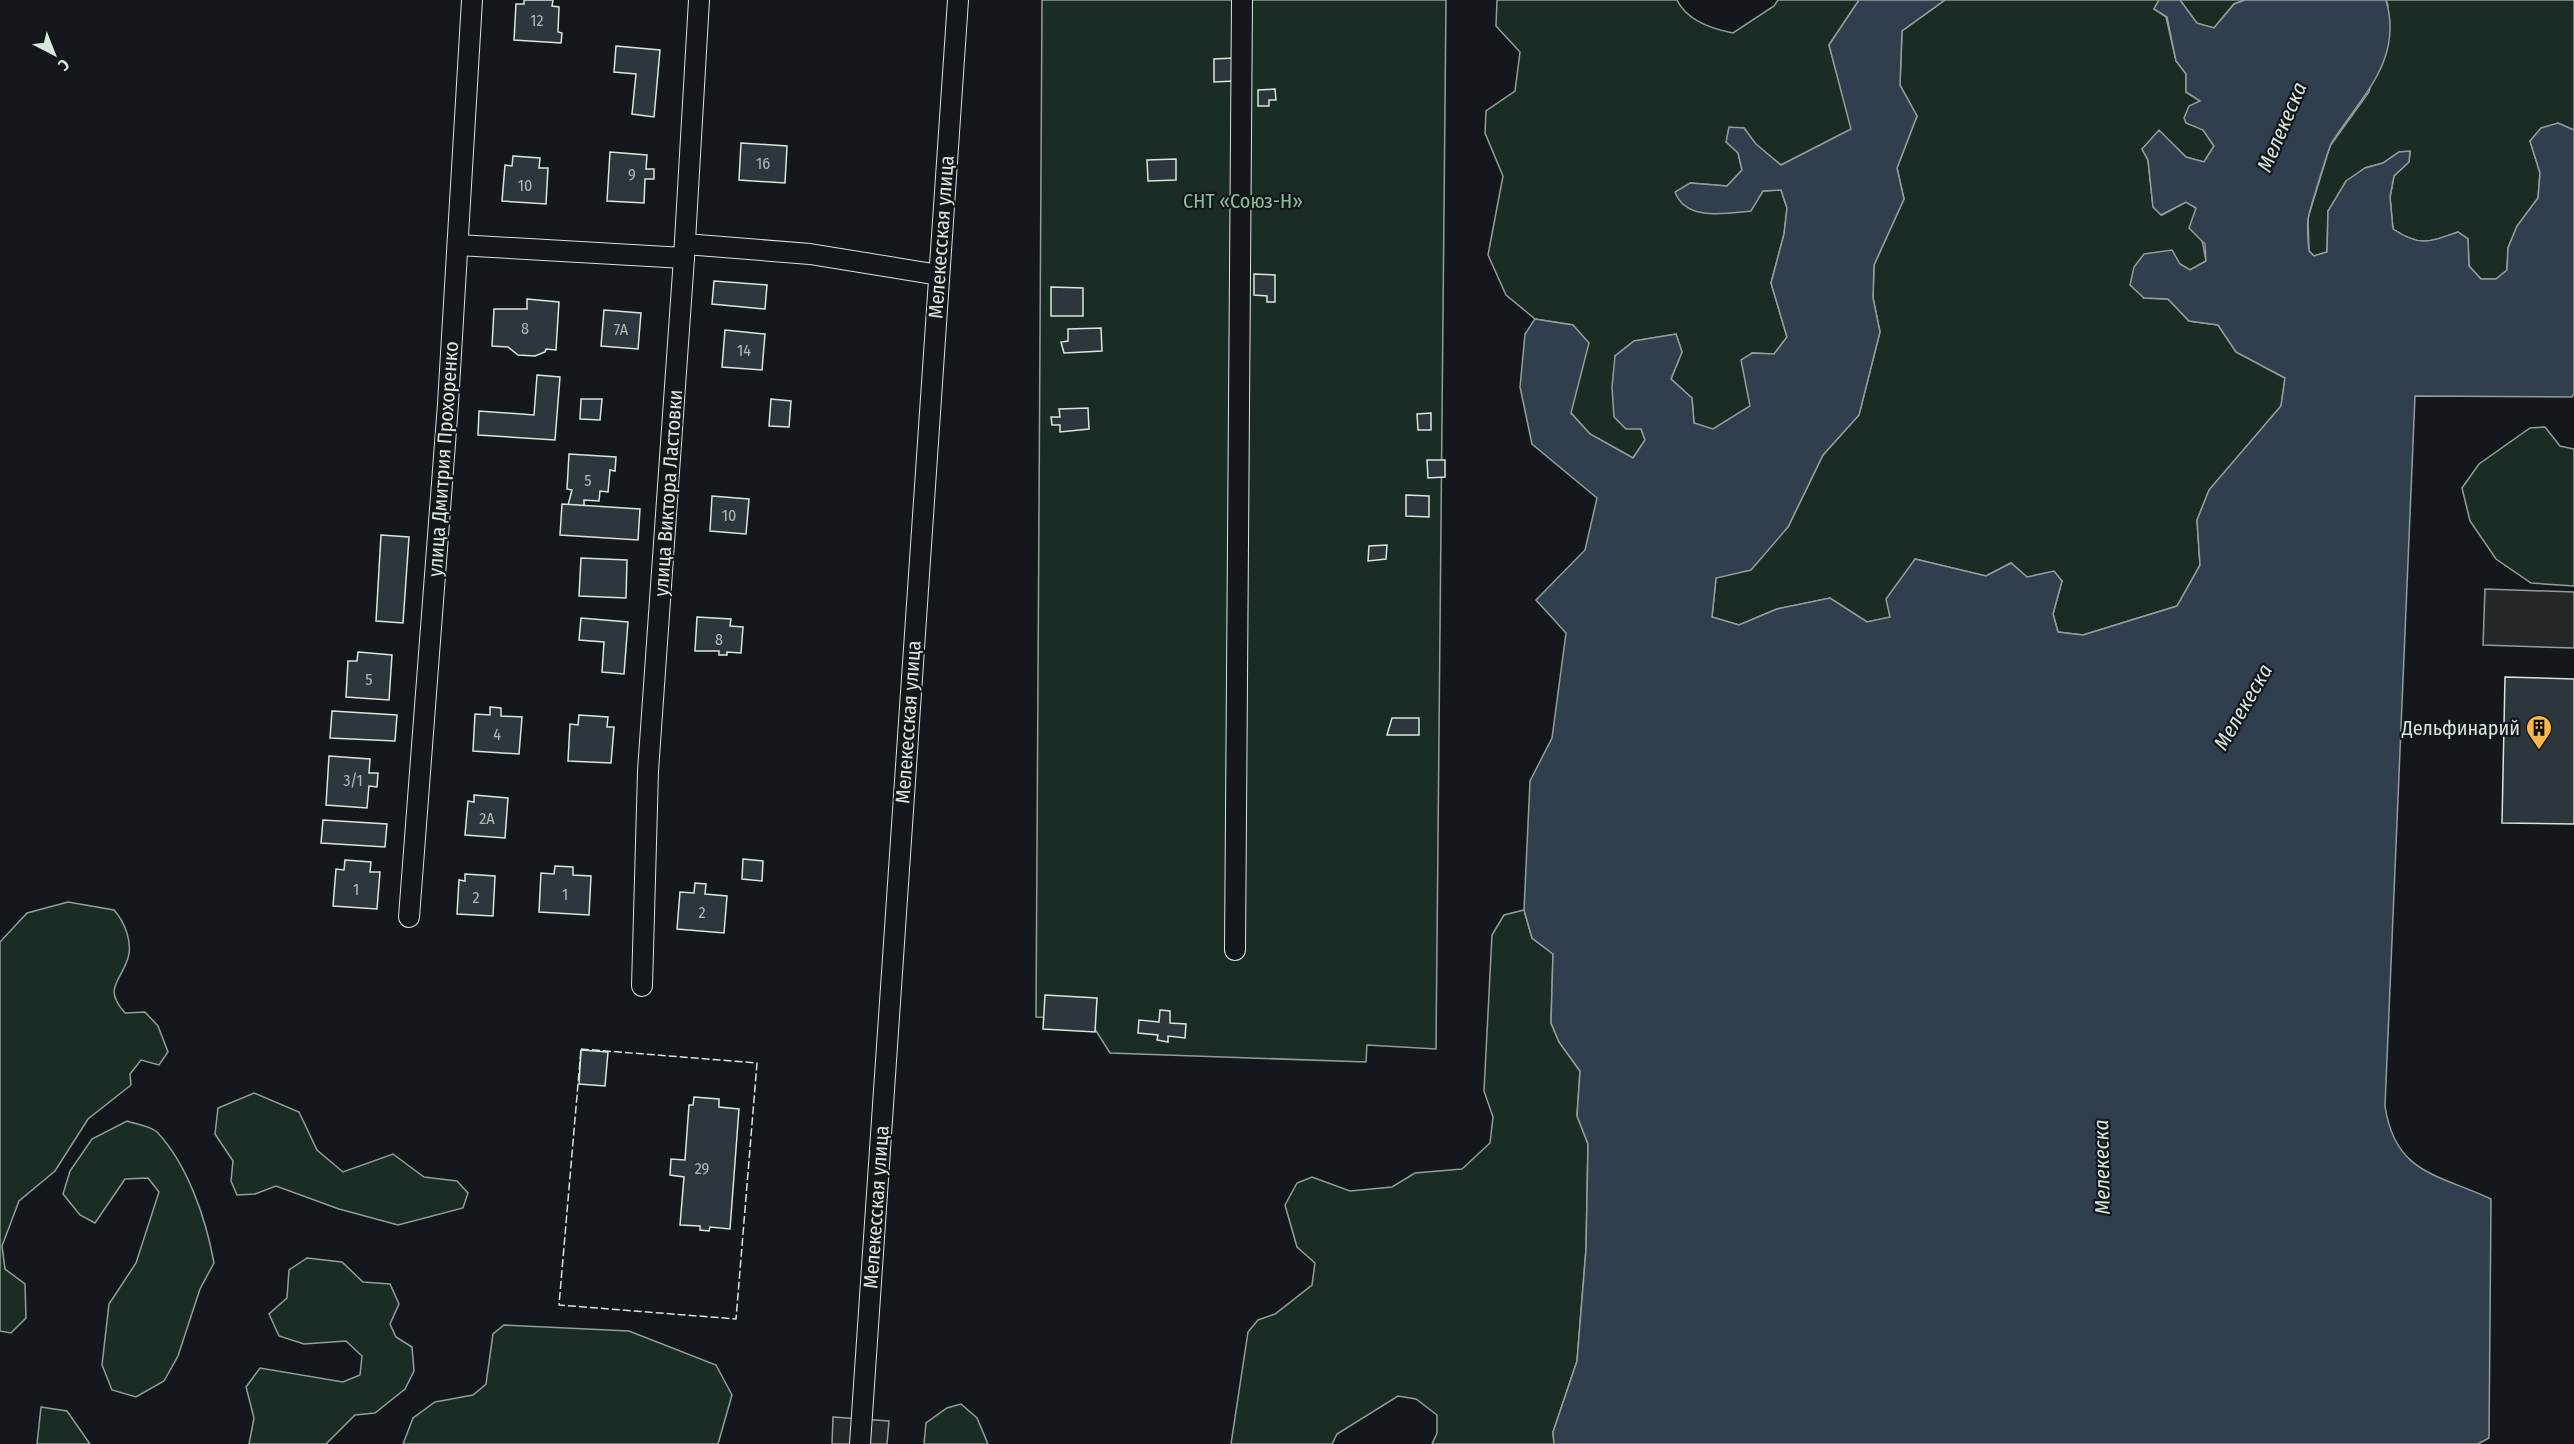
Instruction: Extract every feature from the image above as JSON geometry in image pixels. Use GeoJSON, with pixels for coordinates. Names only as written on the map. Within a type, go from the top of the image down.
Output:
{"type":"FeatureCollection","features":[{"type":"Feature","properties":{"kind":"street","name":"улица Дмитрия Прохоренко"},"geometry":{"type":"LineString","coordinates":[[409,917],[447,416],[472,0]]}},
{"type":"Feature","properties":{"kind":"street","name":"улица Виктора Ластовки"},"geometry":{"type":"LineString","coordinates":[[642,986],[648,771],[685,251],[699,0]]}},
{"type":"Feature","properties":{"kind":"street","name":"Мелекесская улица"},"geometry":{"type":"LineString","coordinates":[[860,1444],[958,0]]}},
{"type":"Feature","properties":{"kind":"street"},"geometry":{"type":"LineString","coordinates":[[1235,950],[1242,0]]}},
{"type":"Feature","properties":{"kind":"street"},"geometry":{"type":"LineString","coordinates":[[458,245],[810,254],[939,275]]}},
{"type":"Feature","properties":{"kind":"green space","name":"СНТ «Союз-Н»"},"geometry":{"type":"Polygon","coordinates":[[[1042,0],[1446,0],[1436,1049],[1367,1045],[1366,1062],[1110,1053],[1088,1018],[1036,1017],[1042,0]]]}},
{"type":"Feature","properties":{"kind":"green space"},"geometry":{"type":"Polygon","coordinates":[[[1497,0],[1677,0],[1694,19],[1733,33],[1774,6],[1778,0],[1859,0],[1829,45],[1852,129],[1781,165],[1755,144],[1744,128],[1738,153],[1742,170],[1727,186],[1690,183],[1763,191],[1781,190],[1787,208],[1784,234],[1771,283],[1787,337],[1774,354],[1752,353],[1751,406],[1712,430],[1694,423],[1692,398],[1671,379],[1682,352],[1676,334],[1634,341],[1615,356],[1645,440],[1633,458],[1590,434],[1571,413],[1573,325],[1535,319],[1506,295],[1488,255],[1503,176],[1485,133],[1486,111],[1515,91],[1520,52],[1496,26],[1497,0]]]}},
{"type":"Feature","properties":{"kind":"green space"},"geometry":{"type":"Polygon","coordinates":[[[1945,0],[2159,0],[2154,9],[2166,17],[2176,61],[2186,73],[2186,92],[2201,101],[2196,105],[2203,130],[2214,146],[2204,162],[2186,157],[2159,131],[2142,149],[2148,160],[2153,207],[2162,215],[2186,202],[2196,208],[2206,261],[2190,270],[2180,264],[2144,298],[2168,299],[2189,321],[2218,325],[2236,352],[2285,378],[2281,406],[2209,491],[2197,520],[2200,565],[2177,606],[2083,635],[2058,632],[2053,614],[2062,581],[2027,577],[2011,563],[1986,576],[1915,559],[1891,617],[1867,622],[1830,598],[1777,609],[1739,625],[1712,617],[1716,578],[1788,527],[1823,455],[1859,415],[1880,332],[1873,298],[1874,265],[1904,199],[1897,168],[1917,116],[1900,85],[1902,31],[1945,0]]]}},
{"type":"Feature","properties":{"kind":"green space"},"geometry":{"type":"Polygon","coordinates":[[[2180,0],[2245,0],[2234,4],[2214,28],[2197,24],[2180,0]]]}},
{"type":"Feature","properties":{"kind":"green space"},"geometry":{"type":"Polygon","coordinates":[[[2386,0],[2574,0],[2574,130],[2558,123],[2530,141],[2540,173],[2538,198],[2517,226],[2508,248],[2507,270],[2496,279],[2481,279],[2469,266],[2468,239],[2458,232],[2425,241],[2402,235],[2393,229],[2390,197],[2394,176],[2409,162],[2410,152],[2399,152],[2383,163],[2365,168],[2328,211],[2327,252],[2314,256],[2309,251],[2308,218],[2330,146],[2369,92],[2388,5],[2386,0]]]}},
{"type":"Feature","properties":{"kind":"green space"},"geometry":{"type":"Polygon","coordinates":[[[2545,427],[2560,446],[2574,449],[2574,586],[2531,583],[2496,559],[2470,521],[2462,488],[2479,464],[2530,428],[2545,427]]]}},
{"type":"Feature","properties":{"kind":"green space"},"geometry":{"type":"Polygon","coordinates":[[[68,902],[114,910],[118,915],[127,932],[129,952],[125,967],[115,985],[115,997],[125,1013],[145,1012],[158,1026],[168,1052],[159,1065],[141,1060],[130,1074],[131,1085],[88,1119],[55,1171],[19,1201],[2,1246],[5,1269],[25,1284],[26,1318],[11,1333],[0,1331],[0,942],[27,913],[68,902]]]}},
{"type":"Feature","properties":{"kind":"green space"},"geometry":{"type":"Polygon","coordinates":[[[1524,910],[1532,938],[1553,954],[1551,1023],[1559,1042],[1580,1071],[1577,1116],[1588,1144],[1586,1249],[1577,1361],[1553,1432],[1554,1444],[1432,1444],[1437,1433],[1437,1415],[1416,1399],[1398,1396],[1337,1434],[1332,1444],[1231,1444],[1248,1332],[1258,1320],[1275,1314],[1312,1285],[1315,1263],[1297,1247],[1285,1205],[1297,1183],[1312,1177],[1350,1191],[1392,1187],[1415,1173],[1462,1169],[1490,1143],[1493,1117],[1484,1091],[1492,935],[1504,915],[1524,910]]]}},
{"type":"Feature","properties":{"kind":"green space"},"geometry":{"type":"Polygon","coordinates":[[[254,1093],[299,1112],[317,1150],[343,1172],[393,1154],[424,1177],[457,1181],[468,1193],[463,1208],[398,1225],[339,1209],[276,1186],[255,1194],[237,1195],[231,1181],[233,1161],[215,1134],[218,1108],[254,1093]]]}},
{"type":"Feature","properties":{"kind":"green space"},"geometry":{"type":"Polygon","coordinates":[[[127,1121],[157,1132],[178,1160],[201,1211],[214,1263],[200,1289],[178,1356],[164,1381],[136,1397],[112,1390],[102,1365],[109,1304],[136,1263],[159,1192],[148,1178],[125,1179],[95,1223],[80,1215],[63,1194],[70,1171],[92,1139],[127,1121]]]}},
{"type":"Feature","properties":{"kind":"green space"},"geometry":{"type":"Polygon","coordinates":[[[307,1258],[342,1262],[363,1282],[390,1284],[399,1304],[390,1324],[396,1337],[412,1347],[414,1371],[405,1389],[375,1413],[355,1415],[326,1444],[249,1444],[254,1418],[246,1387],[260,1368],[343,1382],[360,1375],[362,1356],[346,1341],[304,1344],[279,1336],[269,1314],[287,1298],[289,1270],[307,1258]]]}},
{"type":"Feature","properties":{"kind":"green space"},"geometry":{"type":"Polygon","coordinates":[[[504,1325],[629,1331],[716,1365],[732,1395],[718,1444],[403,1444],[413,1418],[435,1402],[473,1395],[486,1384],[493,1334],[504,1325]]]}},
{"type":"Feature","properties":{"kind":"green space"},"geometry":{"type":"Polygon","coordinates":[[[961,1404],[977,1418],[988,1444],[924,1444],[926,1423],[947,1408],[961,1404]]]}},
{"type":"Feature","properties":{"kind":"green space"},"geometry":{"type":"Polygon","coordinates":[[[41,1407],[67,1411],[90,1444],[37,1444],[41,1407]]]}},
{"type":"Feature","properties":{"kind":"shaded area"},"geometry":{"type":"Polygon","coordinates":[[[2485,589],[2574,592],[2574,648],[2483,645],[2485,589]]]}},
{"type":"Feature","properties":{"kind":"shaded area"},"geometry":{"type":"Polygon","coordinates":[[[833,1417],[889,1421],[887,1444],[832,1444],[833,1417]]]}},
{"type":"Feature","properties":{"kind":"water","name":"Мелекеска"},"geometry":{"type":"Polygon","coordinates":[[[1859,0],[1945,0],[1902,31],[1900,85],[1917,116],[1897,168],[1904,199],[1874,265],[1873,298],[1880,332],[1859,415],[1823,455],[1788,527],[1751,570],[1716,578],[1712,617],[1739,625],[1777,609],[1830,598],[1867,622],[1890,617],[1886,599],[1915,559],[1986,576],[2011,563],[2027,577],[2054,571],[2062,581],[2053,614],[2058,632],[2083,635],[2177,606],[2200,565],[2197,520],[2209,490],[2281,406],[2285,378],[2236,352],[2218,325],[2189,321],[2168,299],[2144,298],[2130,285],[2134,267],[2144,254],[2172,250],[2180,264],[2190,270],[2206,261],[2205,244],[2189,228],[2196,208],[2186,202],[2161,215],[2153,207],[2148,160],[2142,149],[2159,130],[2186,157],[2204,162],[2214,146],[2203,130],[2186,123],[2184,118],[2189,106],[2200,101],[2186,92],[2186,74],[2176,61],[2167,17],[2154,9],[2159,0],[2180,0],[2197,23],[2214,28],[2234,4],[2245,0],[2386,0],[2390,22],[2389,42],[2384,61],[2376,78],[2331,144],[2308,219],[2309,251],[2314,256],[2327,252],[2328,211],[2346,181],[2365,168],[2383,163],[2399,152],[2410,151],[2409,162],[2394,176],[2390,197],[2393,229],[2410,238],[2425,241],[2458,232],[2468,239],[2469,266],[2481,279],[2496,279],[2507,270],[2508,248],[2517,226],[2538,198],[2540,173],[2530,141],[2541,128],[2558,123],[2574,130],[2574,394],[2572,397],[2415,396],[2385,1106],[2390,1128],[2398,1146],[2409,1159],[2437,1177],[2491,1199],[2489,1438],[2478,1444],[1554,1444],[1553,1432],[1577,1361],[1586,1249],[1588,1144],[1577,1116],[1580,1071],[1559,1042],[1551,1023],[1553,954],[1532,938],[1524,910],[1530,781],[1552,738],[1566,633],[1536,600],[1585,550],[1597,498],[1532,444],[1520,387],[1525,334],[1535,319],[1573,325],[1589,343],[1571,413],[1590,434],[1633,458],[1645,440],[1641,429],[1626,429],[1614,417],[1612,387],[1615,356],[1634,341],[1676,334],[1682,352],[1671,379],[1692,398],[1694,423],[1713,429],[1750,406],[1741,360],[1752,353],[1774,354],[1787,337],[1771,283],[1784,234],[1787,208],[1781,190],[1763,191],[1751,211],[1719,214],[1698,212],[1688,208],[1680,202],[1675,192],[1690,183],[1727,186],[1742,170],[1738,153],[1726,142],[1729,127],[1744,128],[1756,144],[1781,165],[1851,129],[1829,45],[1859,0]]]}},
{"type":"Feature","properties":{"kind":"building"},"geometry":{"type":"Polygon","coordinates":[[[524,0],[553,0],[552,6],[559,7],[558,32],[562,33],[561,43],[514,40],[516,4],[524,4],[524,0]]]}},
{"type":"Feature","properties":{"kind":"building"},"geometry":{"type":"Polygon","coordinates":[[[616,46],[660,50],[654,117],[632,114],[636,74],[614,72],[616,46]]]}},
{"type":"Feature","properties":{"kind":"building"},"geometry":{"type":"Polygon","coordinates":[[[1234,58],[1235,81],[1214,82],[1214,59],[1234,58]]]}},
{"type":"Feature","properties":{"kind":"building"},"geometry":{"type":"Polygon","coordinates":[[[1275,89],[1276,100],[1269,100],[1269,106],[1258,106],[1258,90],[1275,89]]]}},
{"type":"Feature","properties":{"kind":"building"},"geometry":{"type":"Polygon","coordinates":[[[741,143],[787,146],[785,183],[739,180],[741,143]]]}},
{"type":"Feature","properties":{"kind":"building"},"geometry":{"type":"Polygon","coordinates":[[[610,152],[647,155],[646,169],[654,169],[654,179],[645,179],[644,203],[607,201],[610,152]]]}},
{"type":"Feature","properties":{"kind":"building"},"geometry":{"type":"Polygon","coordinates":[[[513,156],[540,158],[539,168],[548,168],[546,204],[502,201],[505,165],[512,166],[513,156]]]}},
{"type":"Feature","properties":{"kind":"building"},"geometry":{"type":"Polygon","coordinates":[[[1176,159],[1176,180],[1148,181],[1147,160],[1176,159]]]}},
{"type":"Feature","properties":{"kind":"building"},"geometry":{"type":"Polygon","coordinates":[[[1254,274],[1275,275],[1275,302],[1267,302],[1267,296],[1254,295],[1254,274]]]}},
{"type":"Feature","properties":{"kind":"building"},"geometry":{"type":"Polygon","coordinates":[[[714,281],[767,285],[765,309],[712,304],[714,281]]]}},
{"type":"Feature","properties":{"kind":"building"},"geometry":{"type":"Polygon","coordinates":[[[1051,287],[1083,288],[1083,316],[1051,316],[1051,287]]]}},
{"type":"Feature","properties":{"kind":"building"},"geometry":{"type":"Polygon","coordinates":[[[527,299],[559,302],[556,350],[546,349],[545,352],[535,356],[518,355],[508,347],[492,346],[494,309],[527,309],[527,299]]]}},
{"type":"Feature","properties":{"kind":"building"},"geometry":{"type":"Polygon","coordinates":[[[604,310],[641,313],[638,349],[601,346],[604,310]]]}},
{"type":"Feature","properties":{"kind":"building"},"geometry":{"type":"Polygon","coordinates":[[[1101,328],[1102,351],[1064,353],[1061,342],[1068,341],[1068,329],[1101,328]]]}},
{"type":"Feature","properties":{"kind":"building"},"geometry":{"type":"Polygon","coordinates":[[[725,330],[765,334],[762,370],[722,367],[725,330]]]}},
{"type":"Feature","properties":{"kind":"building"},"geometry":{"type":"Polygon","coordinates":[[[537,375],[560,377],[555,440],[478,435],[479,411],[534,415],[537,375]]]}},
{"type":"Feature","properties":{"kind":"building"},"geometry":{"type":"Polygon","coordinates":[[[581,399],[602,399],[600,420],[580,419],[581,399]]]}},
{"type":"Feature","properties":{"kind":"building"},"geometry":{"type":"Polygon","coordinates":[[[771,399],[791,401],[789,427],[769,426],[771,399]]]}},
{"type":"Feature","properties":{"kind":"building"},"geometry":{"type":"Polygon","coordinates":[[[1088,408],[1089,429],[1060,432],[1060,425],[1052,425],[1051,417],[1060,417],[1059,409],[1088,408]]]}},
{"type":"Feature","properties":{"kind":"building"},"geometry":{"type":"Polygon","coordinates":[[[1431,413],[1431,430],[1418,430],[1417,414],[1431,413]]]}},
{"type":"Feature","properties":{"kind":"building"},"geometry":{"type":"Polygon","coordinates":[[[569,454],[616,457],[615,471],[610,470],[608,492],[600,491],[599,501],[584,500],[584,506],[568,505],[572,490],[567,489],[569,454]]]}},
{"type":"Feature","properties":{"kind":"building"},"geometry":{"type":"Polygon","coordinates":[[[1427,460],[1445,460],[1445,477],[1428,478],[1427,460]]]}},
{"type":"Feature","properties":{"kind":"building"},"geometry":{"type":"Polygon","coordinates":[[[1406,495],[1429,496],[1429,517],[1406,516],[1406,495]]]}},
{"type":"Feature","properties":{"kind":"building"},"geometry":{"type":"Polygon","coordinates":[[[712,496],[749,499],[746,534],[710,531],[712,496]]]}},
{"type":"Feature","properties":{"kind":"building"},"geometry":{"type":"Polygon","coordinates":[[[562,504],[640,509],[638,540],[560,535],[562,504]]]}},
{"type":"Feature","properties":{"kind":"building"},"geometry":{"type":"Polygon","coordinates":[[[381,535],[409,537],[403,623],[376,621],[381,535]]]}},
{"type":"Feature","properties":{"kind":"building"},"geometry":{"type":"Polygon","coordinates":[[[1387,545],[1386,559],[1368,561],[1369,546],[1387,545]]]}},
{"type":"Feature","properties":{"kind":"building"},"geometry":{"type":"Polygon","coordinates":[[[581,558],[627,560],[626,598],[579,596],[581,558]]]}},
{"type":"Feature","properties":{"kind":"building"},"geometry":{"type":"Polygon","coordinates":[[[697,617],[731,619],[730,626],[743,627],[741,653],[727,652],[727,655],[719,655],[719,651],[695,651],[697,617]]]}},
{"type":"Feature","properties":{"kind":"building"},"geometry":{"type":"Polygon","coordinates":[[[581,618],[628,622],[624,674],[602,672],[604,642],[579,640],[581,618]]]}},
{"type":"Feature","properties":{"kind":"building"},"geometry":{"type":"Polygon","coordinates":[[[358,652],[392,655],[389,700],[346,697],[348,661],[357,661],[358,652]]]}},
{"type":"Feature","properties":{"kind":"building","name":"Дельфинарий"},"geometry":{"type":"Polygon","coordinates":[[[2505,677],[2574,679],[2574,824],[2502,823],[2505,677]]]}},
{"type":"Feature","properties":{"kind":"building"},"geometry":{"type":"Polygon","coordinates":[[[490,707],[501,708],[501,716],[522,717],[519,754],[473,751],[475,714],[490,715],[490,707]]]}},
{"type":"Feature","properties":{"kind":"building"},"geometry":{"type":"Polygon","coordinates":[[[332,711],[397,715],[395,741],[330,738],[332,711]]]}},
{"type":"Feature","properties":{"kind":"building"},"geometry":{"type":"Polygon","coordinates":[[[579,715],[608,717],[607,727],[614,727],[611,763],[568,761],[570,724],[578,725],[579,715]]]}},
{"type":"Feature","properties":{"kind":"building"},"geometry":{"type":"Polygon","coordinates":[[[1392,718],[1419,718],[1419,735],[1387,735],[1392,718]]]}},
{"type":"Feature","properties":{"kind":"building"},"geometry":{"type":"Polygon","coordinates":[[[329,756],[370,759],[369,773],[378,773],[377,787],[369,786],[367,808],[326,805],[329,756]]]}},
{"type":"Feature","properties":{"kind":"building"},"geometry":{"type":"Polygon","coordinates":[[[474,795],[508,798],[505,838],[465,835],[468,801],[474,802],[474,795]]]}},
{"type":"Feature","properties":{"kind":"building"},"geometry":{"type":"Polygon","coordinates":[[[323,820],[387,824],[385,847],[321,843],[323,820]]]}},
{"type":"Feature","properties":{"kind":"building"},"geometry":{"type":"Polygon","coordinates":[[[743,859],[763,861],[762,881],[742,879],[743,859]]]}},
{"type":"Feature","properties":{"kind":"building"},"geometry":{"type":"Polygon","coordinates":[[[345,860],[371,862],[370,872],[380,872],[377,909],[333,906],[336,869],[344,870],[345,860]]]}},
{"type":"Feature","properties":{"kind":"building"},"geometry":{"type":"Polygon","coordinates":[[[555,866],[573,867],[573,875],[591,876],[589,915],[539,912],[541,873],[554,874],[555,866]]]}},
{"type":"Feature","properties":{"kind":"building"},"geometry":{"type":"Polygon","coordinates":[[[465,874],[495,876],[493,916],[457,914],[459,880],[465,881],[465,874]]]}},
{"type":"Feature","properties":{"kind":"building"},"geometry":{"type":"Polygon","coordinates":[[[695,883],[706,884],[705,894],[727,896],[724,933],[677,929],[680,892],[694,893],[695,883]]]}},
{"type":"Feature","properties":{"kind":"building"},"geometry":{"type":"Polygon","coordinates":[[[1045,995],[1097,998],[1095,1032],[1043,1029],[1045,995]]]}},
{"type":"Feature","properties":{"kind":"building"},"geometry":{"type":"Polygon","coordinates":[[[1160,1010],[1170,1011],[1170,1023],[1186,1024],[1185,1038],[1168,1036],[1168,1042],[1157,1040],[1158,1035],[1138,1033],[1139,1020],[1159,1022],[1160,1010]]]}},
{"type":"Feature","properties":{"kind":"building"},"geometry":{"type":"Polygon","coordinates":[[[581,1050],[608,1052],[605,1086],[579,1084],[581,1050]]]}},
{"type":"Feature","properties":{"kind":"building"},"geometry":{"type":"Polygon","coordinates":[[[694,1097],[719,1099],[719,1107],[739,1109],[730,1229],[710,1227],[709,1231],[700,1230],[700,1226],[680,1225],[684,1177],[670,1175],[671,1159],[685,1160],[689,1105],[693,1105],[694,1097]]]}},
{"type":"Feature","properties":{"kind":"fence"},"geometry":{"type":"LineString","coordinates":[[581,1049],[757,1063],[736,1319],[559,1305],[581,1049]]}},
{"type":"Feature","properties":{"kind":"place","name":"Дельфинарий"},"geometry":{"type":"Point","coordinates":[2539,751]}}]}
